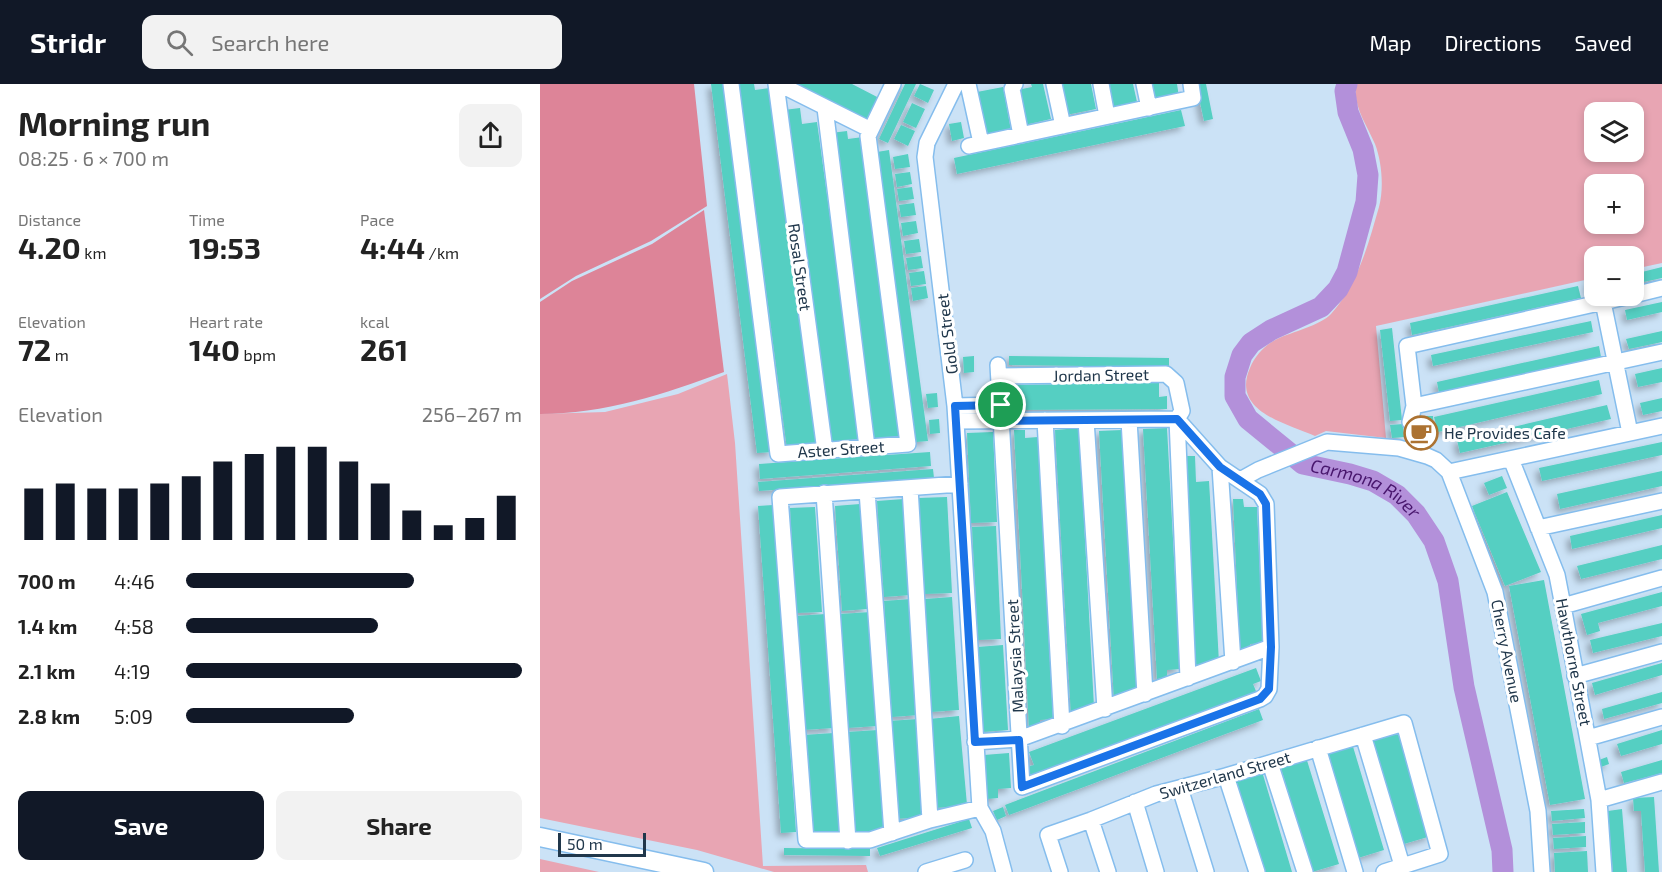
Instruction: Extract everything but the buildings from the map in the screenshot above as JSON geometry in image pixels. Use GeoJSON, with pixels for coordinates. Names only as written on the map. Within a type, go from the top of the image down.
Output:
{"type":"FeatureCollection","features":[{"type":"Feature","properties":{"kind":"main road"},"geometry":{"type":"LineString","coordinates":[[540,837],[704,872]]}},
{"type":"Feature","properties":{"kind":"street","name":"Aster Street"},"geometry":{"type":"LineString","coordinates":[[731,84],[778,454],[908,444],[868,136],[869,129]]}},
{"type":"Feature","properties":{"kind":"street","name":"Rosal Street"},"geometry":{"type":"LineString","coordinates":[[778,84],[825,451]]}},
{"type":"Feature","properties":{"kind":"street"},"geometry":{"type":"LineString","coordinates":[[778,84],[869,129],[886,86]]}},
{"type":"Feature","properties":{"kind":"street","name":"Gold Street"},"geometry":{"type":"LineString","coordinates":[[956,84],[927,143],[925,156],[955,414],[980,808]]}},
{"type":"Feature","properties":{"kind":"street"},"geometry":{"type":"LineString","coordinates":[[968,84],[975,144],[1149,108],[1192,91]]}},
{"type":"Feature","properties":{"kind":"street"},"geometry":{"type":"LineString","coordinates":[[1015,84],[1012,89],[1021,135]]}},
{"type":"Feature","properties":{"kind":"street"},"geometry":{"type":"LineString","coordinates":[[1054,84],[1063,126]]}},
{"type":"Feature","properties":{"kind":"street"},"geometry":{"type":"LineString","coordinates":[[1101,84],[1107,116]]}},
{"type":"Feature","properties":{"kind":"street"},"geometry":{"type":"LineString","coordinates":[[1144,84],[1149,108]]}},
{"type":"Feature","properties":{"kind":"street"},"geometry":{"type":"LineString","coordinates":[[825,108],[867,447]]}},
{"type":"Feature","properties":{"kind":"street"},"geometry":{"type":"LineString","coordinates":[[1644,292],[1662,288]]}},
{"type":"Feature","properties":{"kind":"street"},"geometry":{"type":"LineString","coordinates":[[1410,422],[1414,406],[1407,346],[1585,306]]}},
{"type":"Feature","properties":{"kind":"street"},"geometry":{"type":"LineString","coordinates":[[1604,306],[1630,433]]}},
{"type":"Feature","properties":{"kind":"street"},"geometry":{"type":"LineString","coordinates":[[1414,406],[1662,352]]}},
{"type":"Feature","properties":{"kind":"street","name":"Malaysia Street"},"geometry":{"type":"LineString","coordinates":[[999,371],[1022,787],[1260,699],[1269,689],[1271,647]]}},
{"type":"Feature","properties":{"kind":"street","name":"Jordan Street"},"geometry":{"type":"LineString","coordinates":[[999,371],[1166,374],[1176,383],[1182,411],[1177,419],[1188,678]]}},
{"type":"Feature","properties":{"kind":"street"},"geometry":{"type":"LineString","coordinates":[[955,414],[1001,405]]}},
{"type":"Feature","properties":{"kind":"street"},"geometry":{"type":"LineString","coordinates":[[955,414],[1002,421],[1177,419],[1220,467],[1260,494],[1266,504],[1271,647],[1019,740],[975,742]]}},
{"type":"Feature","properties":{"kind":"street"},"geometry":{"type":"LineString","coordinates":[[1045,420],[1062,726]]}},
{"type":"Feature","properties":{"kind":"street"},"geometry":{"type":"LineString","coordinates":[[1086,420],[1105,710]]}},
{"type":"Feature","properties":{"kind":"street"},"geometry":{"type":"LineString","coordinates":[[1129,420],[1145,694]]}},
{"type":"Feature","properties":{"kind":"street"},"geometry":{"type":"LineString","coordinates":[[1240,480],[1258,470],[1328,441],[1364,446],[1390,446],[1418,453],[1436,460],[1449,472],[1662,426]]}},
{"type":"Feature","properties":{"kind":"street","name":"Hawthorne Street"},"geometry":{"type":"LineString","coordinates":[[1511,459],[1557,575],[1599,800],[1604,872]]}},
{"type":"Feature","properties":{"kind":"street"},"geometry":{"type":"LineString","coordinates":[[1220,467],[1233,662]]}},
{"type":"Feature","properties":{"kind":"street","name":"Cherry Avenue"},"geometry":{"type":"LineString","coordinates":[[1449,472],[1496,592],[1538,811],[1542,872]]}},
{"type":"Feature","properties":{"kind":"street"},"geometry":{"type":"LineString","coordinates":[[960,484],[780,497],[806,840],[870,840],[930,820],[980,808],[993,831],[1004,872]]}},
{"type":"Feature","properties":{"kind":"street"},"geometry":{"type":"LineString","coordinates":[[910,488],[930,820]]}},
{"type":"Feature","properties":{"kind":"street"},"geometry":{"type":"LineString","coordinates":[[867,491],[892,833]]}},
{"type":"Feature","properties":{"kind":"street"},"geometry":{"type":"LineString","coordinates":[[824,493],[848,841]]}},
{"type":"Feature","properties":{"kind":"street"},"geometry":{"type":"LineString","coordinates":[[1538,528],[1662,501]]}},
{"type":"Feature","properties":{"kind":"street"},"geometry":{"type":"LineString","coordinates":[[1563,606],[1662,578]]}},
{"type":"Feature","properties":{"kind":"street"},"geometry":{"type":"LineString","coordinates":[[1575,676],[1662,652]]}},
{"type":"Feature","properties":{"kind":"street"},"geometry":{"type":"LineString","coordinates":[[1588,738],[1662,717]]}},
{"type":"Feature","properties":{"kind":"street","name":"Switzerland Street"},"geometry":{"type":"LineString","coordinates":[[1060,872],[1048,835],[1135,802],[1404,723],[1440,854],[1403,869]]}},
{"type":"Feature","properties":{"kind":"street"},"geometry":{"type":"LineString","coordinates":[[1363,735],[1403,869],[1384,872]]}},
{"type":"Feature","properties":{"kind":"street"},"geometry":{"type":"LineString","coordinates":[[1318,748],[1355,872]]}},
{"type":"Feature","properties":{"kind":"street"},"geometry":{"type":"LineString","coordinates":[[1270,763],[1305,872]]}},
{"type":"Feature","properties":{"kind":"street"},"geometry":{"type":"LineString","coordinates":[[1226,776],[1257,872]]}},
{"type":"Feature","properties":{"kind":"street"},"geometry":{"type":"LineString","coordinates":[[1599,800],[1662,782]]}},
{"type":"Feature","properties":{"kind":"street"},"geometry":{"type":"LineString","coordinates":[[1180,788],[1206,872]]}},
{"type":"Feature","properties":{"kind":"street"},"geometry":{"type":"LineString","coordinates":[[1135,802],[1156,872]]}},
{"type":"Feature","properties":{"kind":"street"},"geometry":{"type":"LineString","coordinates":[[1091,820],[1108,872]]}},
{"type":"Feature","properties":{"kind":"street"},"geometry":{"type":"LineString","coordinates":[[926,872],[958,865]]}},
{"type":"Feature","properties":{"kind":"shaded area"},"geometry":{"type":"Polygon","coordinates":[[[540,84],[694,84],[707,206],[651,241],[576,276],[540,299],[540,84]]]}},
{"type":"Feature","properties":{"kind":"shaded area"},"geometry":{"type":"Polygon","coordinates":[[[1356,84],[1662,84],[1662,263],[1644,267],[1644,246],[1584,246],[1584,280],[1376,326],[1386,438],[1326,431],[1315,436],[1276,420],[1254,405],[1248,395],[1246,383],[1250,368],[1261,351],[1273,341],[1313,325],[1331,314],[1355,277],[1381,200],[1382,175],[1379,159],[1356,100],[1356,84]]]}},
{"type":"Feature","properties":{"kind":"shaded area"},"geometry":{"type":"Polygon","coordinates":[[[704,210],[724,372],[679,388],[611,407],[540,414],[540,302],[572,281],[652,244],[704,210]]]}},
{"type":"Feature","properties":{"kind":"shaded area"},"geometry":{"type":"Polygon","coordinates":[[[727,374],[735,443],[763,866],[866,865],[868,872],[774,872],[697,850],[540,818],[540,414],[605,412],[678,394],[727,374]]]}},
{"type":"Feature","properties":{"kind":"shaded area"},"geometry":{"type":"Polygon","coordinates":[[[540,859],[599,872],[540,872],[540,859]]]}},
{"type":"Feature","properties":{"kind":"waterway","name":"Carmona River"},"geometry":{"type":"LineString","coordinates":[[1347,84],[1345,91],[1348,112],[1363,149],[1368,175],[1366,202],[1347,272],[1338,289],[1321,307],[1271,330],[1251,343],[1242,355],[1235,377],[1235,396],[1248,419],[1303,464],[1373,481],[1397,495],[1416,514],[1434,541],[1448,581],[1464,687],[1502,850],[1503,872]]}},
{"type":"Feature","properties":{"kind":"place","name":"He Provides Cafe"},"geometry":{"type":"Point","coordinates":[1421,433]}},
{"type":"Feature","properties":{"kind":"route"},"geometry":{"type":"LineString","coordinates":[[1001,405],[1002,421],[1177,419],[1220,467],[1260,494],[1266,504],[1271,647],[1269,689],[1265,696],[1022,787],[1019,740],[975,742],[955,406],[1001,405]]}}]}
